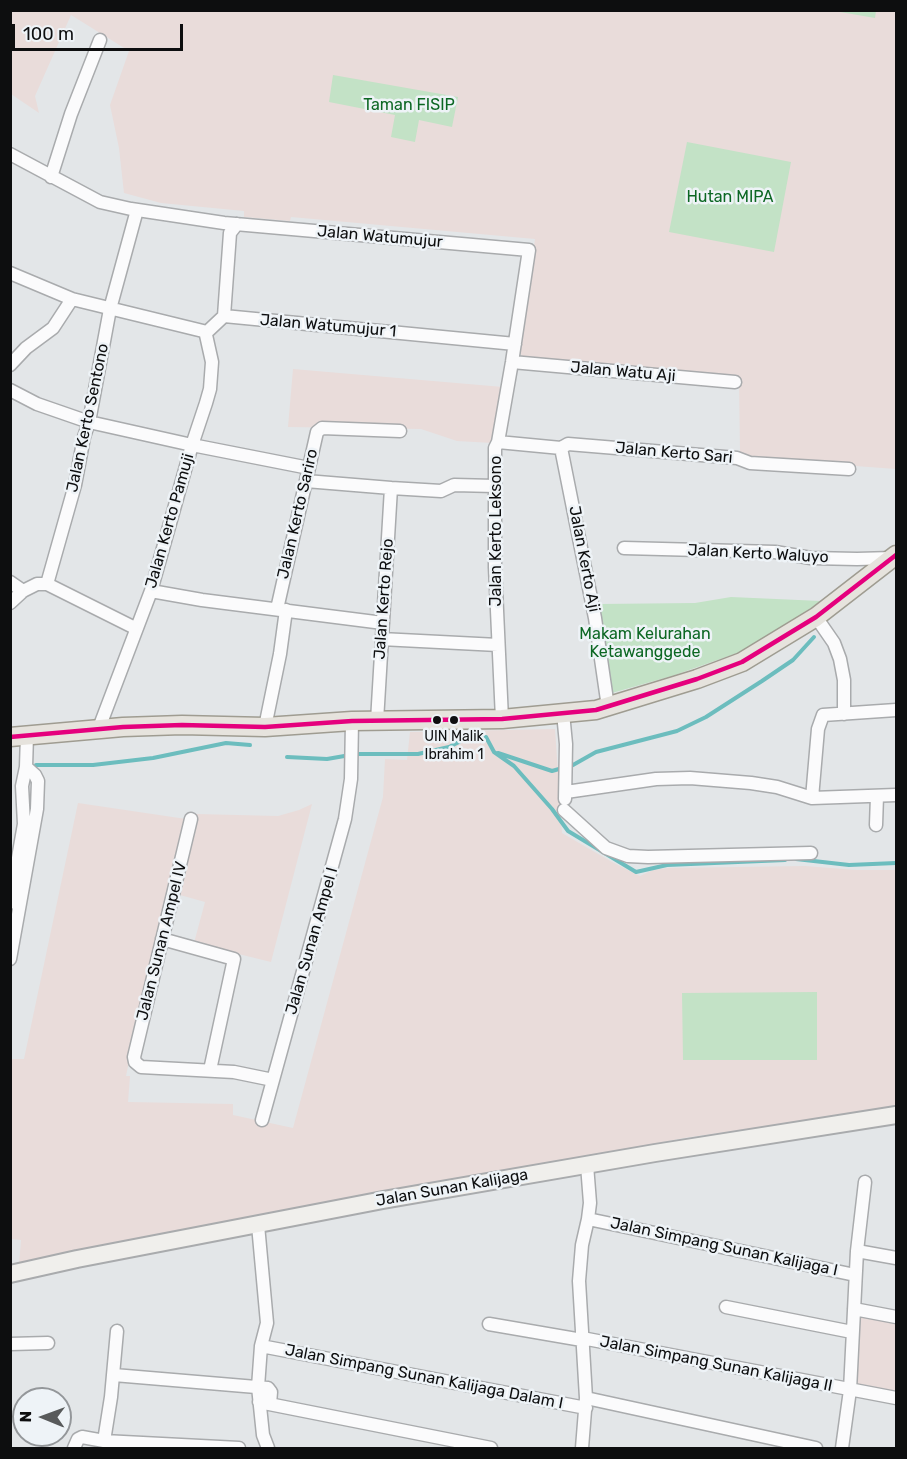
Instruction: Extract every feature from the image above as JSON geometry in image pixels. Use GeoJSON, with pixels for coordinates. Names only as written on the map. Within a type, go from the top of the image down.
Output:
{"type":"FeatureCollection","features":[{"type":"Feature","properties":{"kind":"main road"},"geometry":{"type":"LineString","coordinates":[[19,736],[99,728],[182,725],[264,727],[352,721],[502,719],[608,707],[742,662],[819,621],[885,564]]}},
{"type":"Feature","properties":{"kind":"main road","name":"Jalan Sunan Kalijaga"},"geometry":{"type":"LineString","coordinates":[[10,1274],[383,1200],[897,1115]]}},
{"type":"Feature","properties":{"kind":"street"},"geometry":{"type":"LineString","coordinates":[[51,177],[71,114],[100,40]]}},
{"type":"Feature","properties":{"kind":"street","name":"Jalan Watumujur"},"geometry":{"type":"LineString","coordinates":[[10,154],[100,202],[137,210],[230,227],[527,249],[530,252],[515,344]]}},
{"type":"Feature","properties":{"kind":"street","name":"Jalan Kerto Sentono"},"geometry":{"type":"LineString","coordinates":[[47,584],[75,485],[110,309],[137,210]]}},
{"type":"Feature","properties":{"kind":"street"},"geometry":{"type":"LineString","coordinates":[[10,273],[72,299],[207,332],[224,316],[230,227]]}},
{"type":"Feature","properties":{"kind":"street"},"geometry":{"type":"LineString","coordinates":[[10,364],[26,348],[53,328],[72,299]]}},
{"type":"Feature","properties":{"kind":"street","name":"Jalan Watumujur 1"},"geometry":{"type":"LineString","coordinates":[[224,316],[515,344]]}},
{"type":"Feature","properties":{"kind":"street","name":"Jalan Kerto Pamuji"},"geometry":{"type":"LineString","coordinates":[[99,728],[135,628],[151,591],[210,389],[212,362],[207,332]]}},
{"type":"Feature","properties":{"kind":"street","name":"Jalan Kerto Leksono"},"geometry":{"type":"LineString","coordinates":[[502,719],[498,645],[495,448],[498,442],[515,344]]}},
{"type":"Feature","properties":{"kind":"street","name":"Jalan Watu Aji"},"geometry":{"type":"LineString","coordinates":[[512,363],[735,382]]}},
{"type":"Feature","properties":{"kind":"street"},"geometry":{"type":"LineString","coordinates":[[10,390],[37,404],[89,422],[309,468]]}},
{"type":"Feature","properties":{"kind":"street","name":"Jalan Kerto Sariro"},"geometry":{"type":"LineString","coordinates":[[264,727],[280,654],[281,610],[306,481],[319,429],[400,431]]}},
{"type":"Feature","properties":{"kind":"street","name":"Jalan Kerto Sari"},"geometry":{"type":"LineString","coordinates":[[498,442],[561,448],[568,444],[737,458],[750,463],[849,469]]}},
{"type":"Feature","properties":{"kind":"street","name":"Jalan Kerto Aji"},"geometry":{"type":"LineString","coordinates":[[561,448],[595,618],[608,707]]}},
{"type":"Feature","properties":{"kind":"street"},"geometry":{"type":"LineString","coordinates":[[306,481],[441,491],[454,485],[495,486]]}},
{"type":"Feature","properties":{"kind":"street","name":"Jalan Kerto Rejo"},"geometry":{"type":"LineString","coordinates":[[377,721],[381,639],[396,488]]}},
{"type":"Feature","properties":{"kind":"street","name":"Jalan Kerto Waluyo"},"geometry":{"type":"LineString","coordinates":[[624,548],[775,552],[811,558],[858,560],[885,564]]}},
{"type":"Feature","properties":{"kind":"street"},"geometry":{"type":"LineString","coordinates":[[10,582],[23,591]]}},
{"type":"Feature","properties":{"kind":"street"},"geometry":{"type":"LineString","coordinates":[[10,603],[23,591],[37,584],[47,584],[135,628]]}},
{"type":"Feature","properties":{"kind":"street"},"geometry":{"type":"LineString","coordinates":[[151,591],[383,622]]}},
{"type":"Feature","properties":{"kind":"street"},"geometry":{"type":"LineString","coordinates":[[819,621],[831,637],[837,651],[842,670],[844,714]]}},
{"type":"Feature","properties":{"kind":"street"},"geometry":{"type":"LineString","coordinates":[[381,639],[498,645]]}},
{"type":"Feature","properties":{"kind":"street"},"geometry":{"type":"LineString","coordinates":[[812,798],[823,715],[897,710]]}},
{"type":"Feature","properties":{"kind":"street"},"geometry":{"type":"LineString","coordinates":[[562,714],[566,744],[564,812],[610,851],[628,856],[648,857],[811,853]]}},
{"type":"Feature","properties":{"kind":"street","name":"Jalan Sunan Ampel I"},"geometry":{"type":"LineString","coordinates":[[262,1120],[345,819],[351,779],[352,721]]}},
{"type":"Feature","properties":{"kind":"street"},"geometry":{"type":"LineString","coordinates":[[10,959],[24,824],[17,806],[26,767],[19,736]]}},
{"type":"Feature","properties":{"kind":"street"},"geometry":{"type":"LineString","coordinates":[[14,908],[37,809],[38,781],[26,767]]}},
{"type":"Feature","properties":{"kind":"street"},"geometry":{"type":"LineString","coordinates":[[566,787],[690,778],[777,787],[812,798],[897,795]]}},
{"type":"Feature","properties":{"kind":"street"},"geometry":{"type":"LineString","coordinates":[[876,825],[877,796]]}},
{"type":"Feature","properties":{"kind":"street"},"geometry":{"type":"LineString","coordinates":[[17,806],[37,809]]}},
{"type":"Feature","properties":{"kind":"street","name":"Jalan Sunan Ampel IV"},"geometry":{"type":"LineString","coordinates":[[191,819],[134,1057],[135,1062],[141,1067],[210,1070]]}},
{"type":"Feature","properties":{"kind":"street"},"geometry":{"type":"LineString","coordinates":[[162,939],[233,958],[235,961],[210,1070],[273,1080]]}},
{"type":"Feature","properties":{"kind":"street"},"geometry":{"type":"LineString","coordinates":[[582,1449],[589,1402],[579,1281],[582,1245],[590,1219],[587,1165]]}},
{"type":"Feature","properties":{"kind":"street"},"geometry":{"type":"LineString","coordinates":[[842,1449],[850,1390],[855,1275],[865,1182]]}},
{"type":"Feature","properties":{"kind":"street","name":"Jalan Simpang Sunan Kalijaga I"},"geometry":{"type":"LineString","coordinates":[[590,1219],[855,1275]]}},
{"type":"Feature","properties":{"kind":"street"},"geometry":{"type":"LineString","coordinates":[[258,1225],[267,1323],[261,1346],[258,1387]]}},
{"type":"Feature","properties":{"kind":"street"},"geometry":{"type":"LineString","coordinates":[[857,1251],[897,1258]]}},
{"type":"Feature","properties":{"kind":"street"},"geometry":{"type":"LineString","coordinates":[[726,1307],[852,1332]]}},
{"type":"Feature","properties":{"kind":"street"},"geometry":{"type":"LineString","coordinates":[[854,1310],[897,1317]]}},
{"type":"Feature","properties":{"kind":"street","name":"Jalan Simpang Sunan Kalijaga II"},"geometry":{"type":"LineString","coordinates":[[489,1324],[582,1339],[897,1398]]}},
{"type":"Feature","properties":{"kind":"street"},"geometry":{"type":"LineString","coordinates":[[104,1441],[114,1375],[117,1331]]}},
{"type":"Feature","properties":{"kind":"street"},"geometry":{"type":"LineString","coordinates":[[10,1344],[48,1343]]}},
{"type":"Feature","properties":{"kind":"street","name":"Jalan Simpang Sunan Kalijaga Dalam I"},"geometry":{"type":"LineString","coordinates":[[261,1346],[589,1402],[816,1449]]}},
{"type":"Feature","properties":{"kind":"street"},"geometry":{"type":"LineString","coordinates":[[114,1375],[268,1388],[271,1392],[264,1403],[263,1435],[266,1448]]}},
{"type":"Feature","properties":{"kind":"street"},"geometry":{"type":"LineString","coordinates":[[264,1403],[491,1449]]}},
{"type":"Feature","properties":{"kind":"street"},"geometry":{"type":"LineString","coordinates":[[74,1449],[78,1439],[82,1437],[104,1441],[239,1449]]}},
{"type":"Feature","properties":{"kind":"shaded area"},"geometry":{"type":"Polygon","coordinates":[[[11,11],[896,11],[896,469],[746,458],[740,452],[739,379],[523,358],[519,351],[535,239],[291,217],[290,221],[244,217],[244,211],[161,203],[124,193],[119,148],[110,105],[129,51],[71,15],[35,96],[39,113],[11,94],[11,11]]]}},
{"type":"Feature","properties":{"kind":"shaded area"},"geometry":{"type":"Polygon","coordinates":[[[293,369],[503,387],[493,443],[457,441],[421,429],[288,427],[293,369]]]}},
{"type":"Feature","properties":{"kind":"shaded area"},"geometry":{"type":"Polygon","coordinates":[[[555,729],[562,833],[640,876],[653,870],[668,868],[805,866],[896,870],[896,1108],[684,1138],[19,1265],[21,1240],[11,1239],[11,1059],[24,1059],[78,803],[186,819],[141,1003],[126,1076],[130,1076],[128,1102],[233,1104],[233,1115],[293,1128],[383,797],[385,759],[407,760],[410,732],[555,729]]]}},
{"type":"Feature","properties":{"kind":"shaded area"},"geometry":{"type":"Polygon","coordinates":[[[312,804],[271,962],[194,943],[205,902],[180,895],[188,864],[185,863],[196,814],[278,816],[312,804]]]}},
{"type":"Feature","properties":{"kind":"shaded area"},"geometry":{"type":"Polygon","coordinates":[[[856,1316],[896,1323],[896,1391],[854,1383],[856,1316]]]}},
{"type":"Feature","properties":{"kind":"green space"},"geometry":{"type":"Polygon","coordinates":[[[840,10],[876,11],[875,18],[840,12],[840,10]]]}},
{"type":"Feature","properties":{"kind":"green space","name":"Taman FISIP"},"geometry":{"type":"Polygon","coordinates":[[[333,75],[458,97],[452,127],[419,120],[415,142],[391,137],[395,115],[329,102],[333,75]]]}},
{"type":"Feature","properties":{"kind":"green space","name":"Hutan MIPA"},"geometry":{"type":"Polygon","coordinates":[[[687,142],[791,162],[774,252],[669,232],[687,142]]]}},
{"type":"Feature","properties":{"kind":"green space","name":"Makam Kelurahan Ketawanggede"},"geometry":{"type":"Polygon","coordinates":[[[731,597],[821,601],[771,635],[740,652],[675,675],[612,693],[599,604],[695,603],[731,597]]]}},
{"type":"Feature","properties":{"kind":"green space"},"geometry":{"type":"Polygon","coordinates":[[[817,992],[817,1060],[683,1060],[682,993],[817,992]]]}},
{"type":"Feature","properties":{"kind":"waterway"},"geometry":{"type":"LineString","coordinates":[[498,753],[552,771],[573,765],[596,752],[677,731],[706,717],[793,660],[814,637]]}},
{"type":"Feature","properties":{"kind":"waterway"},"geometry":{"type":"LineString","coordinates":[[287,757],[327,759],[356,754],[418,754],[449,747],[461,741],[486,737],[494,752],[514,766],[568,831],[636,872],[667,865],[785,860]]}},
{"type":"Feature","properties":{"kind":"waterway"},"geometry":{"type":"LineString","coordinates":[[36,765],[93,765],[153,758],[226,743],[250,745]]}},
{"type":"Feature","properties":{"kind":"waterway"},"geometry":{"type":"LineString","coordinates":[[796,859],[849,865],[896,863]]}},
{"type":"Feature","properties":{"kind":"transit line"},"geometry":{"type":"LineString","coordinates":[[10,737],[123,727],[182,725],[265,727],[352,721],[502,719],[596,710],[697,679],[742,662],[816,617],[896,555]]}},
{"type":"Feature","properties":{"kind":"place","name":"UIN Malik Ibrahim 1"},"geometry":{"type":"Point","coordinates":[454,720]}}]}
